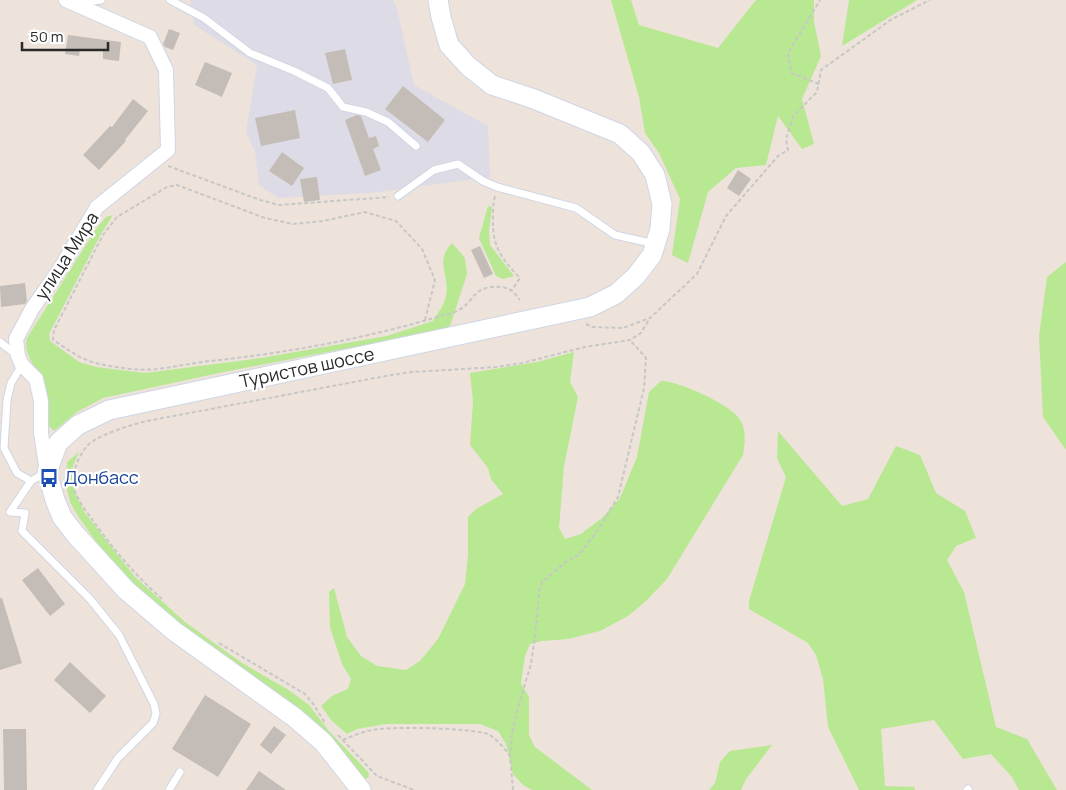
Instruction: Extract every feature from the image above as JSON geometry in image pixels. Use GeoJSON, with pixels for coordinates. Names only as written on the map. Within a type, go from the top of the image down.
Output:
{"type":"FeatureCollection","features":[{"type":"Feature","properties":{"kind":"main road","name":"Туристов шоссе"},"geometry":{"type":"LineString","coordinates":[[39,476],[58,443],[66,434],[78,425],[109,410],[590,307],[616,294],[636,276],[652,255],[660,229],[662,204],[654,175],[641,153],[620,134],[534,99],[492,85],[468,66],[449,45],[438,0]]}},
{"type":"Feature","properties":{"kind":"main road"},"geometry":{"type":"LineString","coordinates":[[39,476],[55,500],[62,517],[126,590],[174,631],[302,723],[323,742],[361,790]]}},
{"type":"Feature","properties":{"kind":"street","name":"улица Мира"},"geometry":{"type":"LineString","coordinates":[[20,361],[16,340],[32,310],[60,269],[97,207],[168,150],[166,70],[150,37],[70,2]]}},
{"type":"Feature","properties":{"kind":"street"},"geometry":{"type":"LineString","coordinates":[[20,361],[36,379],[41,401],[39,476]]}},
{"type":"Feature","properties":{"kind":"lane"},"geometry":{"type":"LineString","coordinates":[[70,2],[100,0]]}},
{"type":"Feature","properties":{"kind":"lane"},"geometry":{"type":"LineString","coordinates":[[170,0],[204,18],[250,53],[294,71],[328,88],[343,107],[366,112],[388,122],[416,146]]}},
{"type":"Feature","properties":{"kind":"lane"},"geometry":{"type":"LineString","coordinates":[[398,196],[434,170],[458,164],[483,181],[497,187],[576,208],[615,235],[655,244]]}},
{"type":"Feature","properties":{"kind":"lane"},"geometry":{"type":"LineString","coordinates":[[0,342],[20,361],[11,382],[7,400],[2,446],[18,473],[39,476]]}},
{"type":"Feature","properties":{"kind":"lane"},"geometry":{"type":"LineString","coordinates":[[41,433],[52,439],[66,434]]}},
{"type":"Feature","properties":{"kind":"lane"},"geometry":{"type":"LineString","coordinates":[[39,476],[10,512],[25,514],[22,531],[90,599],[118,635],[154,704],[156,714],[153,723],[118,758],[97,790]]}},
{"type":"Feature","properties":{"kind":"lane"},"geometry":{"type":"LineString","coordinates":[[169,790],[180,772]]}},
{"type":"Feature","properties":{"kind":"path"},"geometry":{"type":"LineString","coordinates":[[819,84],[790,73],[788,53],[820,0]]}},
{"type":"Feature","properties":{"kind":"path"},"geometry":{"type":"LineString","coordinates":[[166,603],[116,553],[82,504],[74,488],[75,469],[87,446],[95,440],[125,427],[147,421],[349,382],[412,372],[497,367],[522,363],[585,347],[630,340],[641,333],[650,318],[697,274],[726,216],[778,156],[788,150],[786,139],[793,116],[817,92],[821,70],[892,19],[930,0]]}},
{"type":"Feature","properties":{"kind":"path"},"geometry":{"type":"LineString","coordinates":[[154,161],[260,200],[279,204],[398,196]]}},
{"type":"Feature","properties":{"kind":"path"},"geometry":{"type":"LineString","coordinates":[[425,320],[435,280],[422,249],[396,221],[365,212],[293,224],[265,218],[178,185],[167,187],[117,217],[103,235],[54,330],[53,340],[75,355],[98,364],[132,369],[156,369],[299,349],[381,333],[458,311],[470,302],[474,293],[480,290],[502,286],[512,290],[520,300]]}},
{"type":"Feature","properties":{"kind":"path"},"geometry":{"type":"LineString","coordinates":[[493,201],[492,229],[494,244],[503,260],[520,278],[512,290]]}},
{"type":"Feature","properties":{"kind":"path"},"geometry":{"type":"LineString","coordinates":[[585,324],[592,327],[623,328],[650,318]]}},
{"type":"Feature","properties":{"kind":"path"},"geometry":{"type":"LineString","coordinates":[[513,790],[510,756],[516,714],[531,664],[542,582],[566,561],[579,555],[598,530],[618,497],[644,388],[646,358],[630,340]]}},
{"type":"Feature","properties":{"kind":"path"},"geometry":{"type":"LineString","coordinates":[[215,641],[305,694],[324,722],[331,728]]}},
{"type":"Feature","properties":{"kind":"path"},"geometry":{"type":"LineString","coordinates":[[343,740],[374,730],[393,728],[472,731],[489,735],[510,756]]}},
{"type":"Feature","properties":{"kind":"path"},"geometry":{"type":"LineString","coordinates":[[337,734],[377,776],[414,790]]}},
{"type":"Feature","properties":{"kind":"shaded area"},"geometry":{"type":"Polygon","coordinates":[[[190,0],[393,0],[397,8],[414,85],[488,126],[490,177],[371,193],[278,198],[259,185],[255,152],[246,132],[257,65],[194,25],[190,0]]]}},
{"type":"Feature","properties":{"kind":"green space"},"geometry":{"type":"Polygon","coordinates":[[[611,0],[631,0],[639,25],[718,48],[756,0],[814,0],[814,22],[821,56],[802,99],[814,144],[802,149],[778,116],[766,165],[736,168],[708,192],[688,263],[672,255],[680,199],[659,153],[645,133],[639,97],[611,0]]]}},
{"type":"Feature","properties":{"kind":"green space"},"geometry":{"type":"Polygon","coordinates":[[[849,0],[917,0],[842,46],[849,0]]]}},
{"type":"Feature","properties":{"kind":"green space"},"geometry":{"type":"Polygon","coordinates":[[[488,206],[492,207],[489,231],[490,245],[514,276],[503,279],[496,276],[479,238],[488,206]]]}},
{"type":"Feature","properties":{"kind":"green space"},"geometry":{"type":"Polygon","coordinates":[[[113,215],[101,234],[49,334],[50,341],[79,362],[96,367],[145,373],[261,358],[387,336],[433,321],[443,306],[445,299],[447,288],[443,262],[444,256],[452,243],[465,258],[467,274],[450,326],[442,330],[219,373],[103,398],[77,412],[54,431],[48,425],[47,393],[44,382],[29,358],[26,345],[27,338],[96,229],[106,217],[113,215]]]}},
{"type":"Feature","properties":{"kind":"green space"},"geometry":{"type":"Polygon","coordinates":[[[1066,262],[1066,450],[1043,417],[1039,336],[1047,277],[1066,262]]]}},
{"type":"Feature","properties":{"kind":"green space"},"geometry":{"type":"Polygon","coordinates":[[[574,352],[570,382],[578,397],[564,466],[559,528],[565,539],[581,534],[602,518],[620,498],[637,457],[649,392],[661,381],[690,389],[724,405],[741,421],[745,435],[743,455],[667,579],[646,601],[628,616],[600,631],[568,639],[530,644],[525,656],[521,683],[529,697],[529,735],[535,747],[592,790],[532,790],[523,785],[513,774],[506,744],[498,731],[480,724],[386,724],[357,729],[347,734],[332,721],[321,706],[332,696],[348,689],[351,679],[342,664],[330,627],[329,592],[334,588],[347,637],[361,656],[377,666],[406,670],[420,661],[438,639],[465,584],[468,555],[468,517],[476,509],[503,494],[491,479],[488,468],[470,445],[473,402],[470,373],[537,362],[574,352]]]}},
{"type":"Feature","properties":{"kind":"green space"},"geometry":{"type":"Polygon","coordinates":[[[778,431],[842,506],[868,499],[896,446],[920,455],[936,493],[965,511],[976,538],[956,546],[947,560],[964,592],[996,727],[1027,739],[1057,790],[1019,790],[1012,777],[991,754],[963,759],[934,720],[881,729],[885,786],[914,787],[915,790],[859,790],[828,727],[823,679],[816,655],[808,643],[749,609],[749,601],[786,477],[777,458],[778,431]]]}},
{"type":"Feature","properties":{"kind":"green space"},"geometry":{"type":"Polygon","coordinates":[[[79,452],[73,466],[72,478],[76,495],[85,513],[135,577],[185,622],[242,663],[287,689],[309,705],[328,730],[369,773],[368,778],[363,779],[114,567],[70,502],[66,484],[67,462],[79,452]]]}},
{"type":"Feature","properties":{"kind":"green space"},"geometry":{"type":"Polygon","coordinates":[[[772,745],[746,779],[741,790],[709,790],[715,783],[720,762],[730,751],[772,745]]]}},
{"type":"Feature","properties":{"kind":"building"},"geometry":{"type":"Polygon","coordinates":[[[169,29],[180,33],[173,50],[165,47],[163,44],[169,29]]]}},
{"type":"Feature","properties":{"kind":"building"},"geometry":{"type":"Polygon","coordinates":[[[68,35],[121,42],[119,61],[103,59],[103,51],[80,49],[79,56],[65,54],[68,35]]]}},
{"type":"Feature","properties":{"kind":"building"},"geometry":{"type":"Polygon","coordinates":[[[345,49],[352,80],[333,84],[325,53],[345,49]]]}},
{"type":"Feature","properties":{"kind":"building"},"geometry":{"type":"Polygon","coordinates":[[[205,62],[232,73],[222,97],[195,85],[205,62]]]}},
{"type":"Feature","properties":{"kind":"building"},"geometry":{"type":"Polygon","coordinates":[[[403,86],[445,120],[428,142],[385,109],[403,86]]]}},
{"type":"Feature","properties":{"kind":"building"},"geometry":{"type":"Polygon","coordinates":[[[133,99],[148,111],[126,141],[99,170],[83,155],[110,126],[112,127],[133,99]]]}},
{"type":"Feature","properties":{"kind":"building"},"geometry":{"type":"Polygon","coordinates":[[[295,110],[300,138],[261,146],[255,118],[295,110]]]}},
{"type":"Feature","properties":{"kind":"building"},"geometry":{"type":"Polygon","coordinates":[[[357,115],[361,116],[369,138],[376,136],[379,146],[373,149],[381,170],[365,176],[345,120],[357,115]]]}},
{"type":"Feature","properties":{"kind":"building"},"geometry":{"type":"Polygon","coordinates":[[[282,152],[304,168],[292,186],[269,171],[282,152]]]}},
{"type":"Feature","properties":{"kind":"building"},"geometry":{"type":"Polygon","coordinates":[[[738,170],[751,179],[739,196],[727,188],[738,170]]]}},
{"type":"Feature","properties":{"kind":"building"},"geometry":{"type":"Polygon","coordinates":[[[317,177],[320,200],[304,202],[300,179],[317,177]]]}},
{"type":"Feature","properties":{"kind":"building"},"geometry":{"type":"Polygon","coordinates":[[[480,246],[493,274],[484,278],[471,250],[480,246]]]}},
{"type":"Feature","properties":{"kind":"building"},"geometry":{"type":"Polygon","coordinates":[[[25,283],[27,301],[25,304],[1,307],[0,286],[25,283]]]}},
{"type":"Feature","properties":{"kind":"building"},"geometry":{"type":"Polygon","coordinates":[[[38,568],[65,604],[50,616],[22,580],[38,568]]]}},
{"type":"Feature","properties":{"kind":"building"},"geometry":{"type":"Polygon","coordinates":[[[0,598],[2,598],[22,663],[0,670],[0,598]]]}},
{"type":"Feature","properties":{"kind":"building"},"geometry":{"type":"Polygon","coordinates":[[[70,662],[106,696],[90,713],[54,680],[70,662]]]}},
{"type":"Feature","properties":{"kind":"building"},"geometry":{"type":"Polygon","coordinates":[[[205,695],[251,724],[218,777],[172,749],[205,695]]]}},
{"type":"Feature","properties":{"kind":"building"},"geometry":{"type":"Polygon","coordinates":[[[274,726],[286,735],[271,754],[260,745],[274,726]]]}},
{"type":"Feature","properties":{"kind":"building"},"geometry":{"type":"Polygon","coordinates":[[[3,729],[26,729],[27,790],[4,790],[3,729]]]}},
{"type":"Feature","properties":{"kind":"building"},"geometry":{"type":"Polygon","coordinates":[[[259,771],[286,790],[246,790],[259,771]]]}},
{"type":"Feature","properties":{"kind":"place","name":"Донбасс"},"geometry":{"type":"Point","coordinates":[49,478]}}]}
